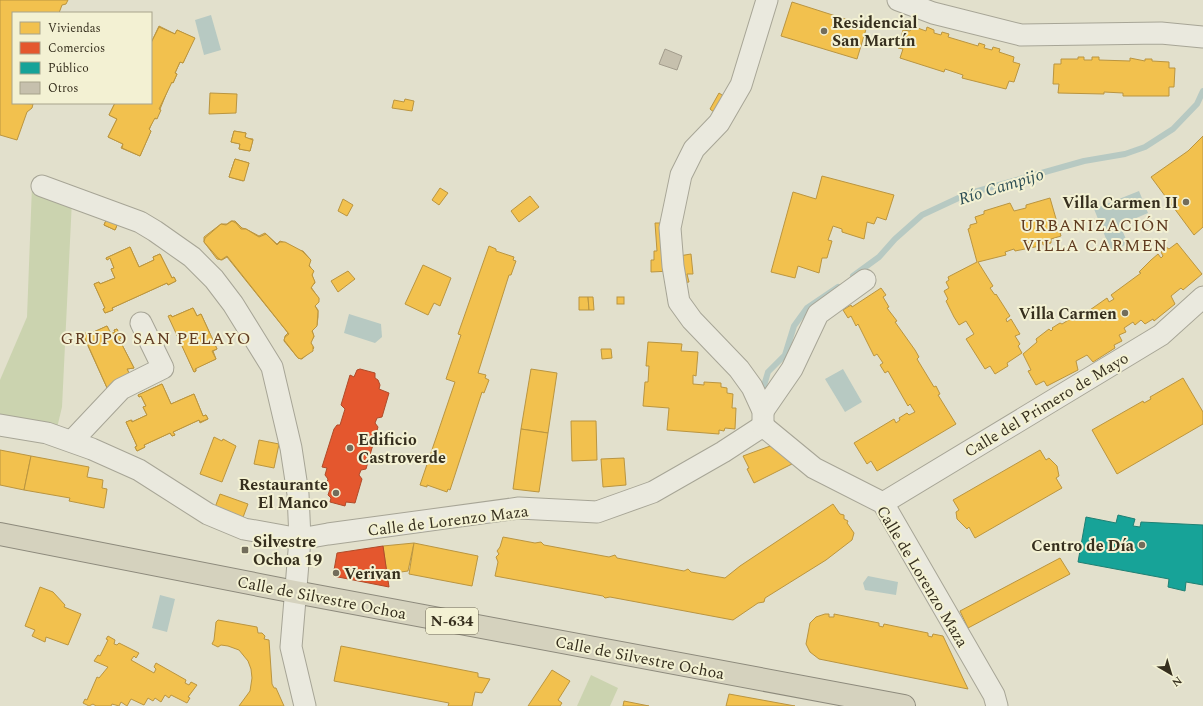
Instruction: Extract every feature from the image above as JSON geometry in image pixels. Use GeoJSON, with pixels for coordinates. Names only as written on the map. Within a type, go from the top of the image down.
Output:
{"type":"FeatureCollection","features":[{"type":"Feature","properties":{"kind":"highway","name":"Calle de Silvestre Ochoa"},"geometry":{"type":"LineString","coordinates":[[0,534],[295,592],[904,706]]}},
{"type":"Feature","properties":{"kind":"street"},"geometry":{"type":"LineString","coordinates":[[763,418],[752,387],[739,368],[692,320],[679,302],[673,266],[670,228],[681,175],[694,149],[719,122],[741,84],[767,0]]}},
{"type":"Feature","properties":{"kind":"street"},"geometry":{"type":"LineString","coordinates":[[898,0],[932,13],[1021,35],[1161,33],[1203,37]]}},
{"type":"Feature","properties":{"kind":"street"},"geometry":{"type":"LineString","coordinates":[[42,186],[140,222],[155,230],[192,258],[214,279],[233,304],[272,367],[292,448],[298,494],[300,539],[291,648],[305,706]]}},
{"type":"Feature","properties":{"kind":"street"},"geometry":{"type":"LineString","coordinates":[[763,418],[792,369],[818,314],[865,280]]}},
{"type":"Feature","properties":{"kind":"street","name":"Calle del Primero de Mayo"},"geometry":{"type":"LineString","coordinates":[[883,503],[1161,335],[1203,297]]}},
{"type":"Feature","properties":{"kind":"street"},"geometry":{"type":"LineString","coordinates":[[72,441],[121,389],[163,368],[141,323]]}},
{"type":"Feature","properties":{"kind":"street","name":"Calle de Lorenzo Maza"},"geometry":{"type":"LineString","coordinates":[[0,425],[47,432],[72,441],[139,470],[208,514],[244,529],[300,539],[519,508],[597,512],[653,492],[723,452],[763,418],[814,468],[883,503],[994,695],[997,706]]}},
{"type":"Feature","properties":{"kind":"green space"},"geometry":{"type":"Polygon","coordinates":[[[32,186],[72,200],[62,407],[57,428],[0,418],[0,380],[27,317],[32,186]]]}},
{"type":"Feature","properties":{"kind":"green space"},"geometry":{"type":"Polygon","coordinates":[[[591,675],[618,688],[610,706],[577,706],[591,675]]]}},
{"type":"Feature","properties":{"kind":"shaded area"},"geometry":{"type":"Polygon","coordinates":[[[211,15],[221,50],[204,55],[195,20],[211,15]]]}},
{"type":"Feature","properties":{"kind":"shaded area"},"geometry":{"type":"Polygon","coordinates":[[[1139,191],[1148,213],[1120,225],[1128,244],[1111,251],[1094,209],[1139,191]]]}},
{"type":"Feature","properties":{"kind":"shaded area"},"geometry":{"type":"Polygon","coordinates":[[[349,314],[381,324],[382,337],[375,343],[344,333],[349,314]]]}},
{"type":"Feature","properties":{"kind":"shaded area"},"geometry":{"type":"Polygon","coordinates":[[[843,369],[862,402],[845,412],[825,379],[843,369]]]}},
{"type":"Feature","properties":{"kind":"shaded area"},"geometry":{"type":"Polygon","coordinates":[[[868,576],[898,582],[896,595],[865,590],[863,583],[868,576]]]}},
{"type":"Feature","properties":{"kind":"shaded area"},"geometry":{"type":"Polygon","coordinates":[[[160,595],[175,599],[167,632],[152,628],[160,595]]]}},
{"type":"Feature","properties":{"kind":"building: Viviendas"},"geometry":{"type":"Polygon","coordinates":[[[0,0],[68,0],[66,4],[62,5],[59,12],[12,12],[12,104],[33,104],[32,108],[27,112],[17,140],[0,135],[0,0]]]}},
{"type":"Feature","properties":{"kind":"building: Viviendas","name":"Residencial San Martín"},"geometry":{"type":"Polygon","coordinates":[[[792,2],[867,26],[857,59],[781,36],[792,2]]]}},
{"type":"Feature","properties":{"kind":"building: Viviendas"},"geometry":{"type":"Polygon","coordinates":[[[159,26],[175,34],[177,30],[194,38],[183,63],[180,62],[175,73],[177,74],[173,83],[171,82],[156,119],[154,118],[149,130],[151,131],[140,156],[121,148],[123,144],[108,137],[117,119],[109,115],[114,104],[152,104],[152,41],[159,26]]]}},
{"type":"Feature","properties":{"kind":"building: Viviendas"},"geometry":{"type":"Polygon","coordinates":[[[912,26],[926,31],[927,27],[934,30],[934,33],[941,35],[942,32],[949,34],[948,37],[978,46],[979,43],[985,45],[984,48],[992,50],[993,47],[1000,49],[999,52],[1014,57],[1013,62],[1020,64],[1014,82],[1009,81],[1006,89],[962,78],[963,75],[945,69],[944,72],[900,58],[903,49],[898,48],[903,30],[910,31],[912,26]]]}},
{"type":"Feature","properties":{"kind":"building: Viviendas"},"geometry":{"type":"Polygon","coordinates":[[[159,27],[175,34],[177,30],[195,38],[183,63],[180,62],[175,73],[177,74],[173,83],[172,82],[159,109],[161,110],[157,119],[155,118],[149,129],[151,131],[140,156],[122,148],[123,144],[108,137],[117,119],[109,115],[114,104],[152,104],[152,41],[159,27]]]}},
{"type":"Feature","properties":{"kind":"building: Viviendas"},"geometry":{"type":"Polygon","coordinates":[[[1078,57],[1084,57],[1084,60],[1092,60],[1092,57],[1099,57],[1099,60],[1130,61],[1130,58],[1145,61],[1145,59],[1152,59],[1152,61],[1169,62],[1169,68],[1175,68],[1174,87],[1169,87],[1169,96],[1123,96],[1123,93],[1104,92],[1104,94],[1058,93],[1059,84],[1053,84],[1054,64],[1061,64],[1061,59],[1078,59],[1078,57]]]}},
{"type":"Feature","properties":{"kind":"building: Viviendas"},"geometry":{"type":"Polygon","coordinates":[[[210,93],[237,94],[236,113],[209,114],[210,93]]]}},
{"type":"Feature","properties":{"kind":"building: Viviendas"},"geometry":{"type":"Polygon","coordinates":[[[719,93],[725,97],[715,113],[710,109],[719,93]]]}},
{"type":"Feature","properties":{"kind":"building: Viviendas"},"geometry":{"type":"Polygon","coordinates":[[[405,99],[414,101],[412,111],[392,108],[394,100],[404,102],[405,99]]]}},
{"type":"Feature","properties":{"kind":"building: Viviendas"},"geometry":{"type":"Polygon","coordinates":[[[234,131],[246,133],[245,138],[253,139],[250,151],[239,149],[240,144],[231,142],[234,131]]]}},
{"type":"Feature","properties":{"kind":"building: Viviendas"},"geometry":{"type":"Polygon","coordinates":[[[234,131],[246,133],[245,137],[253,140],[250,151],[239,149],[240,144],[231,142],[234,131]]]}},
{"type":"Feature","properties":{"kind":"building: Viviendas","name":"Villa Carmen II"},"geometry":{"type":"Polygon","coordinates":[[[1203,136],[1203,227],[1194,235],[1151,177],[1188,151],[1203,136]]]}},
{"type":"Feature","properties":{"kind":"building: Viviendas"},"geometry":{"type":"Polygon","coordinates":[[[235,159],[249,163],[243,181],[229,177],[235,159]]]}},
{"type":"Feature","properties":{"kind":"building: Viviendas"},"geometry":{"type":"Polygon","coordinates":[[[235,159],[249,163],[244,181],[229,177],[235,159]]]}},
{"type":"Feature","properties":{"kind":"building: Viviendas"},"geometry":{"type":"Polygon","coordinates":[[[822,176],[894,195],[886,220],[877,217],[874,224],[867,222],[864,239],[842,232],[842,229],[833,226],[828,240],[832,241],[827,258],[822,258],[819,273],[798,266],[795,278],[771,272],[793,192],[816,199],[822,176]]]}},
{"type":"Feature","properties":{"kind":"building: Viviendas"},"geometry":{"type":"Polygon","coordinates":[[[440,188],[448,193],[439,205],[432,200],[440,188]]]}},
{"type":"Feature","properties":{"kind":"building: Viviendas"},"geometry":{"type":"Polygon","coordinates":[[[530,196],[539,207],[519,222],[511,211],[530,196]]]}},
{"type":"Feature","properties":{"kind":"building: Viviendas"},"geometry":{"type":"Polygon","coordinates":[[[1050,198],[1061,236],[1051,239],[1051,243],[1043,245],[1042,240],[1040,240],[1040,246],[1015,251],[1014,249],[1005,252],[1006,255],[978,262],[993,286],[990,288],[995,295],[996,294],[1010,316],[1006,319],[1007,322],[1011,319],[1020,334],[1015,336],[1020,344],[1018,346],[1022,353],[1007,363],[1008,366],[995,374],[990,366],[985,369],[966,339],[974,334],[966,321],[959,325],[954,317],[946,301],[948,299],[944,291],[949,288],[946,282],[949,280],[948,277],[977,262],[968,229],[970,228],[970,225],[977,223],[975,217],[984,214],[984,211],[1010,203],[1014,211],[1026,208],[1026,205],[1050,198]]]}},
{"type":"Feature","properties":{"kind":"building: Viviendas"},"geometry":{"type":"Polygon","coordinates":[[[343,199],[353,205],[347,216],[338,211],[343,199]]]}},
{"type":"Feature","properties":{"kind":"building: Viviendas"},"geometry":{"type":"Polygon","coordinates":[[[107,218],[118,223],[115,230],[104,225],[107,218]]]}},
{"type":"Feature","properties":{"kind":"building: Viviendas"},"geometry":{"type":"Polygon","coordinates":[[[107,218],[118,223],[115,230],[104,225],[107,218]]]}},
{"type":"Feature","properties":{"kind":"building: Viviendas"},"geometry":{"type":"Polygon","coordinates":[[[231,221],[235,221],[242,228],[259,236],[265,233],[277,244],[280,241],[303,251],[310,259],[309,265],[313,271],[312,275],[315,283],[311,287],[319,299],[315,306],[318,310],[318,317],[317,325],[312,330],[314,337],[310,342],[314,348],[302,359],[298,358],[284,341],[285,336],[288,333],[227,257],[222,260],[217,259],[204,242],[204,237],[221,224],[227,224],[231,221]]]}},
{"type":"Feature","properties":{"kind":"building: Viviendas"},"geometry":{"type":"Polygon","coordinates":[[[232,221],[241,229],[246,229],[259,237],[266,234],[277,245],[280,242],[285,242],[302,251],[311,260],[309,266],[314,271],[312,275],[315,282],[311,288],[319,298],[319,302],[315,306],[318,311],[317,326],[312,331],[314,336],[311,343],[313,346],[313,351],[301,359],[298,358],[284,340],[289,334],[227,256],[221,260],[204,242],[205,238],[221,224],[226,225],[232,221]]]}},
{"type":"Feature","properties":{"kind":"building: Viviendas"},"geometry":{"type":"Polygon","coordinates":[[[655,223],[668,223],[671,271],[651,272],[651,260],[654,260],[654,251],[657,251],[655,223]]]}},
{"type":"Feature","properties":{"kind":"building: Viviendas","name":"Villa Carmen"},"geometry":{"type":"Polygon","coordinates":[[[1177,243],[1202,274],[1183,290],[1181,288],[1171,296],[1175,304],[1154,321],[1153,319],[1145,324],[1141,320],[1135,325],[1133,322],[1124,328],[1126,332],[1119,335],[1122,341],[1114,345],[1115,348],[1093,362],[1087,355],[1076,361],[1078,370],[1047,386],[1044,381],[1036,385],[1028,371],[1031,370],[1023,354],[1037,342],[1036,339],[1049,329],[1051,331],[1053,329],[1052,328],[1060,323],[1062,324],[1075,316],[1077,319],[1107,298],[1109,302],[1114,299],[1111,295],[1141,273],[1139,272],[1158,254],[1161,258],[1163,256],[1161,252],[1166,247],[1169,249],[1177,243]]]}},
{"type":"Feature","properties":{"kind":"building: Viviendas"},"geometry":{"type":"Polygon","coordinates":[[[489,246],[496,249],[496,251],[514,257],[513,260],[516,261],[511,275],[509,275],[478,373],[486,375],[485,378],[489,380],[484,393],[482,392],[450,490],[448,489],[447,492],[427,485],[427,487],[420,485],[455,382],[446,379],[461,335],[458,334],[489,246]]]}},
{"type":"Feature","properties":{"kind":"building: Viviendas"},"geometry":{"type":"Polygon","coordinates":[[[130,247],[139,267],[154,260],[153,257],[160,254],[172,278],[174,277],[176,281],[168,285],[167,283],[112,308],[113,310],[105,313],[103,309],[105,308],[94,284],[99,282],[100,284],[115,278],[111,269],[114,268],[110,258],[107,260],[106,258],[130,247]]]}},
{"type":"Feature","properties":{"kind":"building: Viviendas"},"geometry":{"type":"Polygon","coordinates":[[[130,247],[139,267],[154,260],[153,257],[160,254],[172,278],[174,277],[176,281],[168,285],[167,283],[112,308],[113,310],[105,313],[103,309],[105,308],[94,284],[99,282],[100,284],[115,278],[111,269],[114,268],[110,258],[107,260],[106,258],[130,247]]]}},
{"type":"Feature","properties":{"kind":"building: Viviendas"},"geometry":{"type":"Polygon","coordinates":[[[691,254],[693,274],[687,274],[689,282],[682,283],[679,256],[691,254]]]}},
{"type":"Feature","properties":{"kind":"building: Viviendas"},"geometry":{"type":"Polygon","coordinates":[[[423,265],[451,278],[440,306],[434,303],[428,315],[405,304],[423,265]]]}},
{"type":"Feature","properties":{"kind":"building: Viviendas"},"geometry":{"type":"Polygon","coordinates":[[[348,271],[355,279],[338,292],[331,281],[348,271]]]}},
{"type":"Feature","properties":{"kind":"building: Viviendas"},"geometry":{"type":"Polygon","coordinates":[[[881,288],[886,295],[883,297],[889,307],[887,308],[915,350],[919,357],[917,359],[934,387],[936,386],[940,394],[938,395],[956,424],[877,471],[871,461],[867,464],[854,443],[894,419],[896,423],[900,420],[899,418],[907,413],[909,415],[915,412],[910,404],[908,406],[888,371],[885,373],[880,365],[883,363],[877,354],[874,356],[858,324],[856,326],[851,316],[848,318],[843,310],[851,305],[852,307],[881,288]]]}},
{"type":"Feature","properties":{"kind":"building: Viviendas"},"geometry":{"type":"Polygon","coordinates":[[[579,297],[588,297],[589,310],[579,310],[579,297]]]}},
{"type":"Feature","properties":{"kind":"building: Viviendas"},"geometry":{"type":"Polygon","coordinates":[[[588,297],[593,297],[594,310],[589,310],[588,297]]]}},
{"type":"Feature","properties":{"kind":"building: Viviendas"},"geometry":{"type":"Polygon","coordinates":[[[617,297],[624,297],[624,304],[617,304],[617,297]]]}},
{"type":"Feature","properties":{"kind":"building: Viviendas"},"geometry":{"type":"Polygon","coordinates":[[[193,308],[197,316],[201,314],[217,349],[213,351],[216,359],[196,368],[196,371],[194,372],[169,316],[171,315],[172,317],[193,308]]]}},
{"type":"Feature","properties":{"kind":"building: Viviendas"},"geometry":{"type":"Polygon","coordinates":[[[193,308],[197,316],[201,314],[217,349],[212,351],[216,359],[195,369],[196,371],[194,372],[168,316],[171,315],[172,317],[193,308]]]}},
{"type":"Feature","properties":{"kind":"building: Viviendas"},"geometry":{"type":"Polygon","coordinates":[[[107,326],[111,334],[117,329],[121,338],[119,339],[134,368],[127,369],[131,377],[108,390],[83,335],[86,333],[87,335],[107,326]]]}},
{"type":"Feature","properties":{"kind":"building: Viviendas"},"geometry":{"type":"Polygon","coordinates":[[[107,326],[111,334],[117,329],[121,338],[119,339],[134,368],[127,369],[131,377],[108,390],[83,334],[86,333],[87,335],[107,326]]]}},
{"type":"Feature","properties":{"kind":"building: Viviendas"},"geometry":{"type":"Polygon","coordinates":[[[648,342],[682,344],[681,351],[698,352],[696,376],[693,375],[693,384],[704,385],[704,382],[721,383],[721,387],[727,388],[727,393],[733,394],[732,408],[736,408],[735,429],[725,428],[724,431],[719,430],[719,434],[667,430],[669,408],[643,406],[645,382],[648,382],[649,366],[646,366],[648,342]]]}},
{"type":"Feature","properties":{"kind":"building: Viviendas"},"geometry":{"type":"Polygon","coordinates":[[[601,349],[611,349],[612,358],[602,359],[601,349]]]}},
{"type":"Feature","properties":{"kind":"building: Viviendas"},"geometry":{"type":"Polygon","coordinates":[[[531,369],[557,373],[548,433],[521,429],[531,369]]]}},
{"type":"Feature","properties":{"kind":"building: Viviendas"},"geometry":{"type":"Polygon","coordinates":[[[1183,378],[1203,412],[1203,424],[1117,474],[1092,430],[1143,401],[1144,403],[1151,399],[1150,397],[1183,378]]]}},
{"type":"Feature","properties":{"kind":"building: Viviendas"},"geometry":{"type":"Polygon","coordinates":[[[162,384],[171,404],[194,394],[203,416],[206,415],[208,419],[200,423],[199,420],[173,432],[175,435],[172,436],[170,433],[144,445],[145,447],[137,451],[135,447],[137,446],[126,422],[132,420],[132,422],[147,415],[143,407],[146,406],[141,396],[139,397],[138,395],[162,384]]]}},
{"type":"Feature","properties":{"kind":"building: Viviendas"},"geometry":{"type":"Polygon","coordinates":[[[162,384],[171,404],[194,394],[203,416],[206,415],[208,419],[200,422],[199,420],[173,432],[175,435],[172,436],[170,433],[144,445],[145,447],[137,451],[135,447],[137,446],[126,422],[131,420],[132,422],[147,415],[143,407],[146,406],[141,396],[139,397],[138,395],[162,384]]]}},
{"type":"Feature","properties":{"kind":"building: Viviendas"},"geometry":{"type":"Polygon","coordinates":[[[571,421],[596,421],[597,460],[572,461],[571,421]]]}},
{"type":"Feature","properties":{"kind":"building: Viviendas"},"geometry":{"type":"Polygon","coordinates":[[[521,429],[548,433],[539,492],[513,489],[521,429]]]}},
{"type":"Feature","properties":{"kind":"building: Viviendas"},"geometry":{"type":"Polygon","coordinates":[[[214,437],[222,441],[223,439],[236,446],[222,482],[200,474],[214,437]]]}},
{"type":"Feature","properties":{"kind":"building: Viviendas"},"geometry":{"type":"Polygon","coordinates":[[[259,440],[279,444],[274,468],[254,464],[259,440]]]}},
{"type":"Feature","properties":{"kind":"building: Viviendas"},"geometry":{"type":"Polygon","coordinates":[[[773,445],[780,447],[792,464],[754,483],[747,469],[749,468],[743,456],[773,445]]]}},
{"type":"Feature","properties":{"kind":"building: Viviendas"},"geometry":{"type":"Polygon","coordinates":[[[0,450],[31,456],[24,490],[0,485],[0,450]]]}},
{"type":"Feature","properties":{"kind":"building: Viviendas"},"geometry":{"type":"Polygon","coordinates":[[[1040,450],[1046,460],[1049,458],[1057,466],[1059,476],[1056,478],[1062,488],[975,538],[969,527],[967,529],[957,519],[956,512],[959,510],[953,500],[1040,450]]]}},
{"type":"Feature","properties":{"kind":"building: Viviendas"},"geometry":{"type":"Polygon","coordinates":[[[31,456],[89,467],[87,477],[103,480],[102,488],[107,489],[104,508],[69,501],[70,498],[24,490],[31,456]]]}},
{"type":"Feature","properties":{"kind":"building: Viviendas"},"geometry":{"type":"Polygon","coordinates":[[[624,458],[626,485],[603,487],[601,459],[624,458]]]}},
{"type":"Feature","properties":{"kind":"building: Viviendas"},"geometry":{"type":"Polygon","coordinates":[[[220,494],[248,504],[242,520],[214,510],[220,494]]]}},
{"type":"Feature","properties":{"kind":"building: Viviendas"},"geometry":{"type":"Polygon","coordinates":[[[833,504],[840,514],[844,515],[844,519],[848,521],[847,523],[854,533],[852,540],[826,560],[765,598],[764,602],[758,603],[733,620],[610,597],[605,598],[603,596],[495,576],[498,562],[496,557],[499,554],[497,551],[503,537],[535,543],[541,542],[544,545],[609,557],[615,555],[617,558],[684,571],[688,569],[691,572],[725,578],[740,566],[833,504]]]}},
{"type":"Feature","properties":{"kind":"building: Viviendas"},"geometry":{"type":"Polygon","coordinates":[[[414,543],[408,571],[387,574],[383,546],[414,543]]]}},
{"type":"Feature","properties":{"kind":"building: Viviendas"},"geometry":{"type":"Polygon","coordinates":[[[414,543],[478,556],[472,586],[409,574],[414,543]]]}},
{"type":"Feature","properties":{"kind":"building: Viviendas"},"geometry":{"type":"Polygon","coordinates":[[[1060,558],[1070,574],[968,628],[960,611],[1060,558]]]}},
{"type":"Feature","properties":{"kind":"building: Viviendas"},"geometry":{"type":"Polygon","coordinates":[[[40,587],[53,592],[65,605],[64,607],[81,614],[68,645],[46,637],[45,642],[32,636],[35,630],[25,626],[40,587]]]}},
{"type":"Feature","properties":{"kind":"building: Viviendas"},"geometry":{"type":"Polygon","coordinates":[[[829,614],[829,617],[834,617],[834,614],[879,623],[879,626],[883,627],[884,624],[928,633],[928,636],[932,637],[933,634],[943,636],[968,689],[819,659],[810,652],[806,644],[810,623],[816,617],[829,614]]]}},
{"type":"Feature","properties":{"kind":"building: Viviendas"},"geometry":{"type":"Polygon","coordinates":[[[218,620],[257,627],[258,633],[262,633],[265,636],[264,639],[269,640],[272,684],[274,688],[276,688],[284,706],[239,706],[250,691],[252,678],[251,669],[248,661],[239,650],[221,645],[218,647],[212,644],[214,640],[216,622],[218,620]]]}},
{"type":"Feature","properties":{"kind":"building: Viviendas"},"geometry":{"type":"Polygon","coordinates":[[[108,636],[115,640],[114,644],[117,645],[119,643],[139,653],[136,658],[134,656],[131,660],[154,673],[156,663],[186,680],[185,683],[189,685],[191,682],[197,685],[188,697],[190,698],[187,703],[171,695],[169,698],[165,695],[161,702],[155,698],[153,701],[148,698],[144,705],[131,699],[127,706],[121,702],[119,706],[112,704],[111,706],[96,706],[93,704],[89,706],[83,703],[85,699],[87,700],[97,677],[99,678],[108,667],[94,661],[98,655],[100,656],[108,640],[106,639],[108,636]]]}},
{"type":"Feature","properties":{"kind":"building: Viviendas"},"geometry":{"type":"Polygon","coordinates":[[[341,646],[478,673],[478,677],[490,679],[482,693],[475,692],[472,706],[448,706],[449,703],[334,681],[341,646]]]}},
{"type":"Feature","properties":{"kind":"building: Viviendas"},"geometry":{"type":"Polygon","coordinates":[[[552,670],[570,681],[558,700],[562,703],[560,706],[528,706],[552,670]]]}},
{"type":"Feature","properties":{"kind":"building: Viviendas"},"geometry":{"type":"Polygon","coordinates":[[[729,694],[795,706],[726,706],[729,694]]]}},
{"type":"Feature","properties":{"kind":"building: Viviendas"},"geometry":{"type":"Polygon","coordinates":[[[624,701],[649,706],[623,706],[624,701]]]}},
{"type":"Feature","properties":{"kind":"building: Comercios","name":"Edificio Castroverde"},"geometry":{"type":"Polygon","coordinates":[[[360,369],[375,373],[375,378],[378,380],[380,385],[379,389],[389,393],[382,417],[377,418],[375,423],[378,427],[366,469],[361,470],[359,475],[362,479],[355,503],[346,502],[345,506],[330,502],[331,498],[328,495],[330,489],[326,485],[328,479],[325,475],[327,468],[322,467],[334,429],[337,425],[340,425],[345,409],[341,405],[350,375],[354,377],[357,370],[360,369]]]}},
{"type":"Feature","properties":{"kind":"building: Comercios"},"geometry":{"type":"Polygon","coordinates":[[[383,546],[389,587],[333,576],[337,553],[383,546]]]}},
{"type":"Feature","properties":{"kind":"building: Público","name":"Centro de Día"},"geometry":{"type":"Polygon","coordinates":[[[1118,515],[1135,519],[1133,526],[1140,527],[1141,522],[1203,525],[1203,585],[1186,582],[1185,591],[1168,587],[1169,579],[1078,562],[1086,517],[1116,523],[1118,515]]]}},
{"type":"Feature","properties":{"kind":"building: Otros"},"geometry":{"type":"Polygon","coordinates":[[[665,49],[682,56],[677,70],[659,64],[665,49]]]}},
{"type":"Feature","properties":{"kind":"waterway","name":"Río Campijo"},"geometry":{"type":"LineString","coordinates":[[853,276],[879,257],[895,239],[922,215],[967,194],[1084,161],[1125,154],[1145,147],[1173,129],[1197,104],[1203,91]]}},
{"type":"Feature","properties":{"kind":"waterway","name":"Río Campijo"},"geometry":{"type":"LineString","coordinates":[[763,389],[768,372],[785,355],[794,326],[807,308],[838,287]]}},
{"type":"Feature","properties":{"kind":"place","name":"Residencial San Martín"},"geometry":{"type":"Point","coordinates":[824,31]}},
{"type":"Feature","properties":{"kind":"place","name":"Villa Carmen II"},"geometry":{"type":"Point","coordinates":[1186,202]}},
{"type":"Feature","properties":{"kind":"place","name":"Villa Carmen"},"geometry":{"type":"Point","coordinates":[1125,313]}},
{"type":"Feature","properties":{"kind":"place","name":"Edificio Castroverde"},"geometry":{"type":"Point","coordinates":[350,448]}},
{"type":"Feature","properties":{"kind":"place","name":"Restaurante El Manco"},"geometry":{"type":"Point","coordinates":[336,493]}},
{"type":"Feature","properties":{"kind":"place","name":"Centro de Día"},"geometry":{"type":"Point","coordinates":[1142,545]}},
{"type":"Feature","properties":{"kind":"place","name":"Silvestre Ochoa 19"},"geometry":{"type":"Point","coordinates":[245,550]}},
{"type":"Feature","properties":{"kind":"place","name":"Verivan"},"geometry":{"type":"Point","coordinates":[336,573]}},
{"type":"Feature","properties":{"kind":"district","name":"URBANIZACIÓN VILLA CARMEN"},"geometry":{"type":"Point","coordinates":[1095,235]}},
{"type":"Feature","properties":{"kind":"district","name":"GRUPO SAN PELAYO"},"geometry":{"type":"Point","coordinates":[156,338]}}]}
